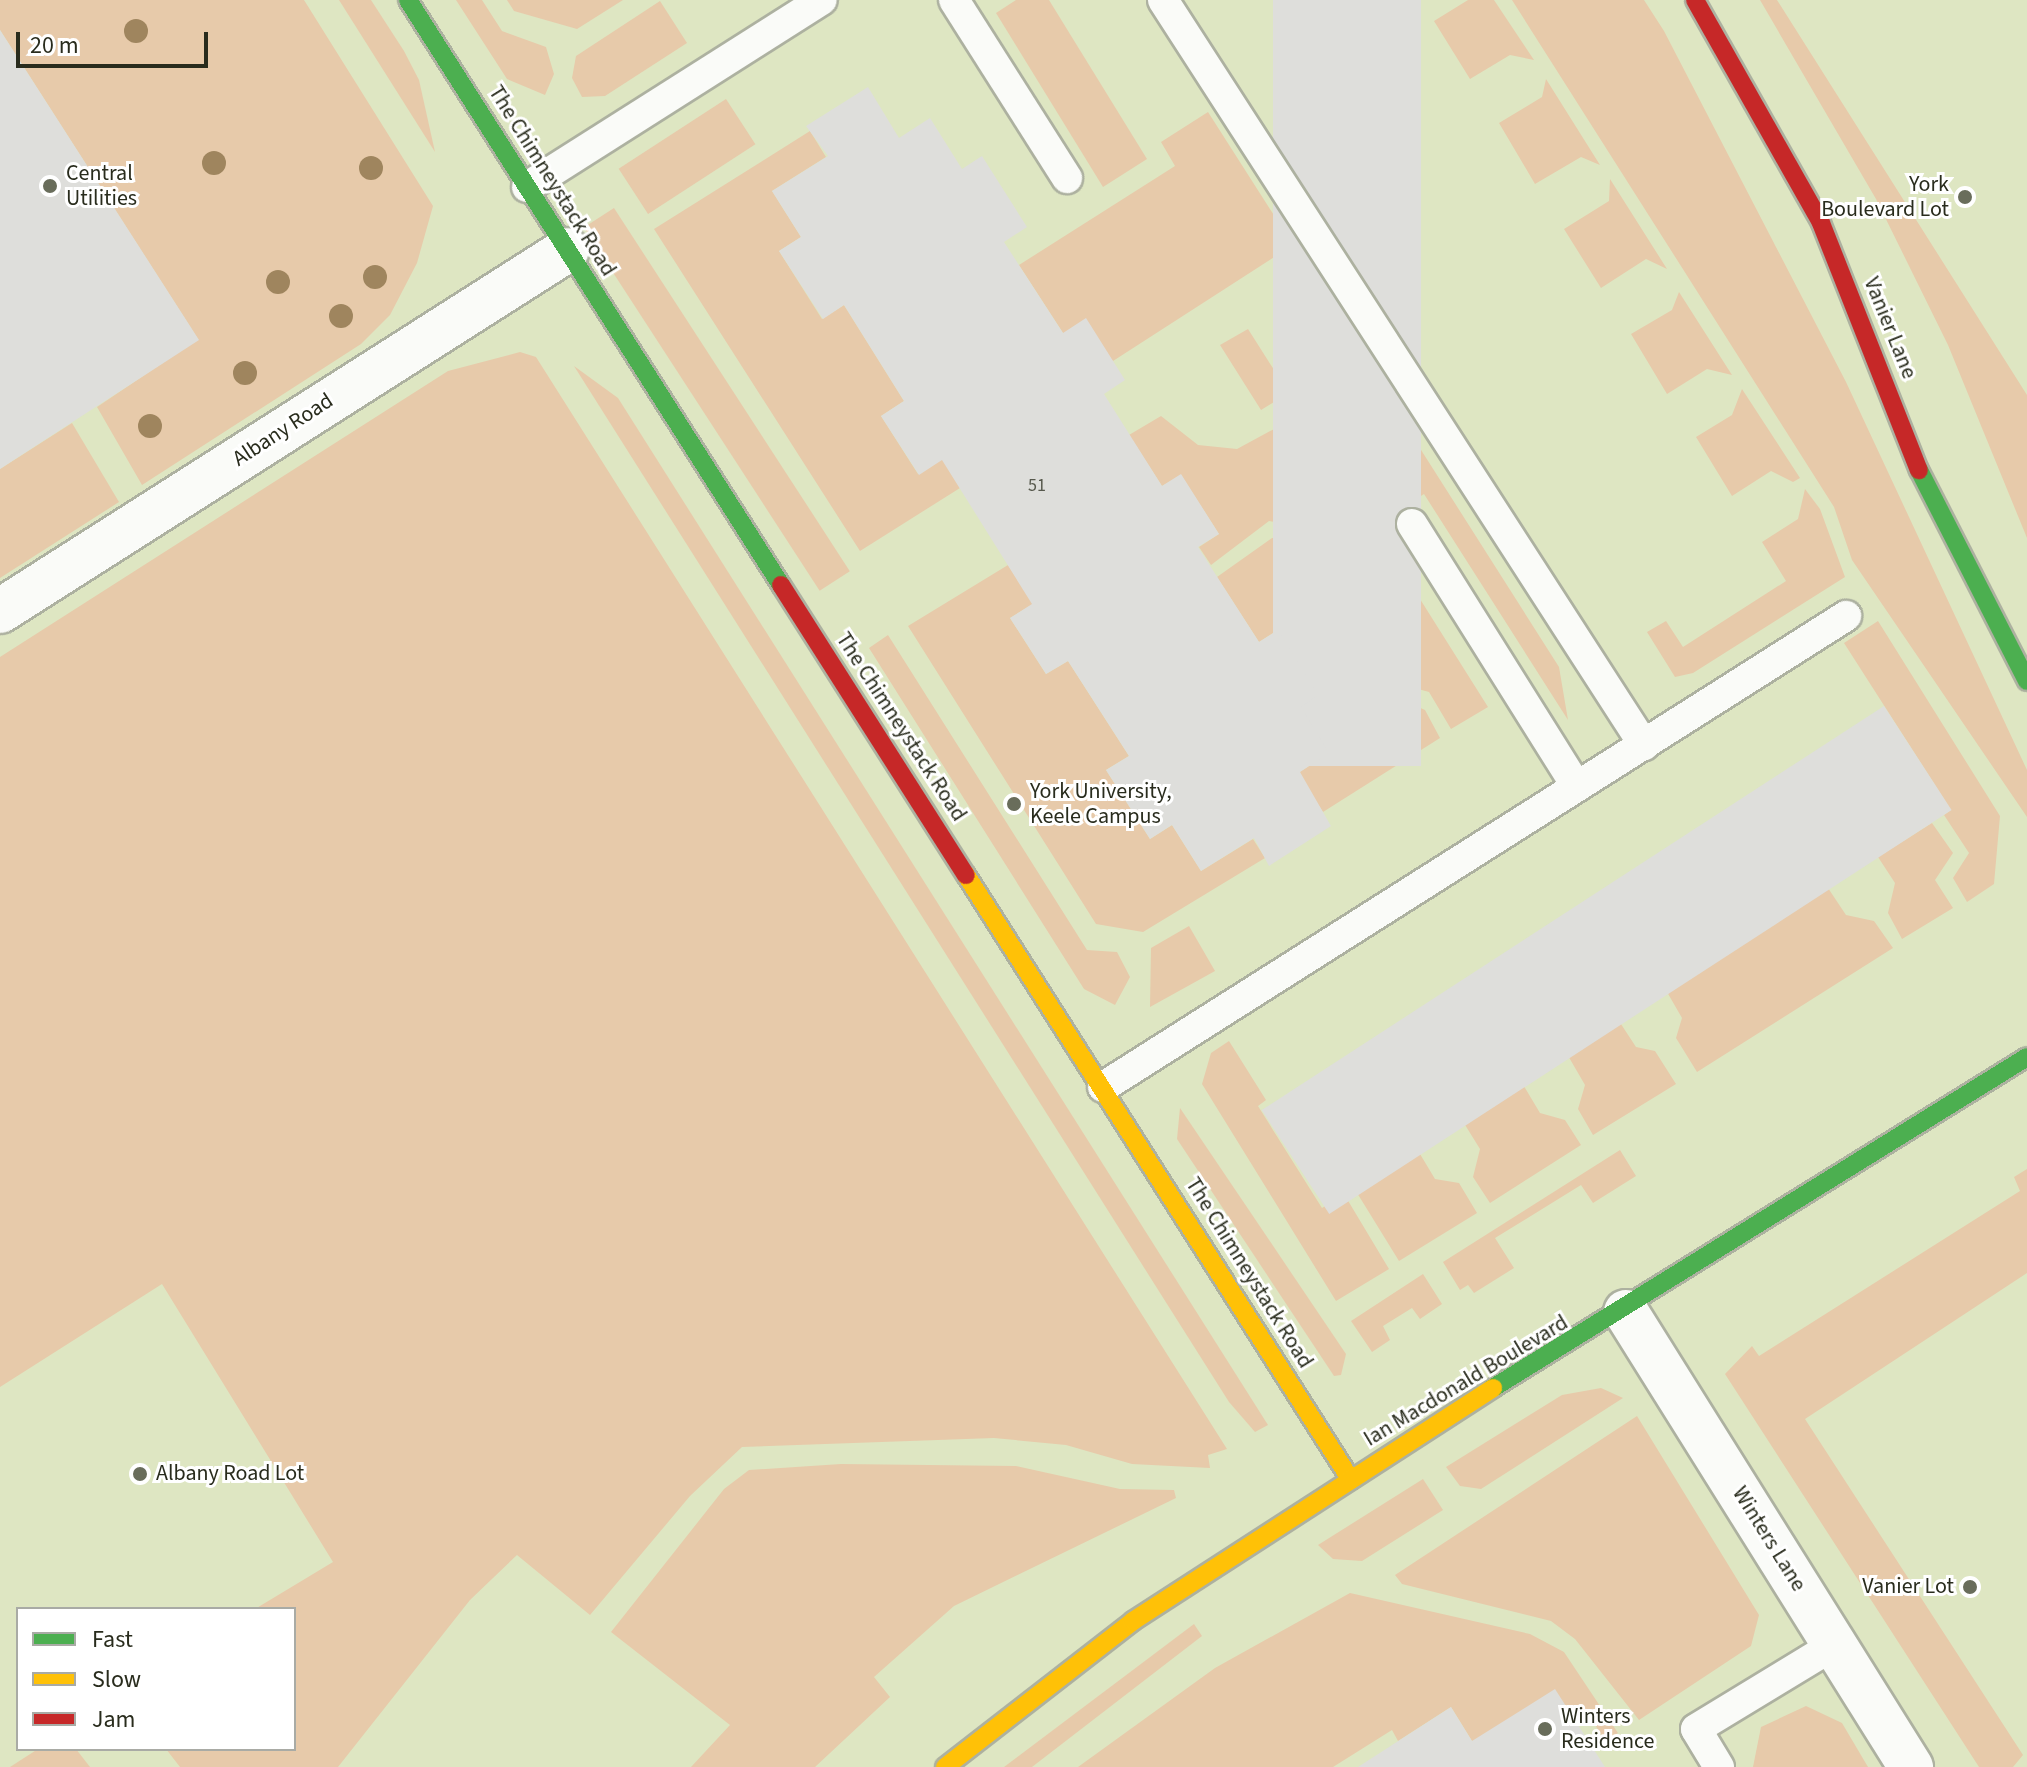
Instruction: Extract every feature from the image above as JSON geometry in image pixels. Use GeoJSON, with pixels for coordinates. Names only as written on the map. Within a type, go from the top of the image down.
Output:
{"type":"FeatureCollection","features":[{"type":"Feature","properties":{"kind":"street","name":"The Chimneystack Road"},"geometry":{"type":"LineString","coordinates":[[408,0],[1351,1480]]}},
{"type":"Feature","properties":{"kind":"street","name":"Vanier Lane"},"geometry":{"type":"LineString","coordinates":[[1695,0],[1821,223],[1925,485],[2027,681]]}},
{"type":"Feature","properties":{"kind":"street","name":"Albany Road"},"geometry":{"type":"LineString","coordinates":[[0,611],[567,250]]}},
{"type":"Feature","properties":{"kind":"street","name":"Ian Macdonald Boulevard"},"geometry":{"type":"LineString","coordinates":[[945,1767],[1133,1621],[1351,1480],[1626,1312],[2027,1057]]}},
{"type":"Feature","properties":{"kind":"street","name":"Winters Lane"},"geometry":{"type":"LineString","coordinates":[[1626,1312],[1911,1767]]}},
{"type":"Feature","properties":{"kind":"lane"},"geometry":{"type":"LineString","coordinates":[[527,187],[822,0]]}},
{"type":"Feature","properties":{"kind":"lane"},"geometry":{"type":"LineString","coordinates":[[954,0],[1067,178]]}},
{"type":"Feature","properties":{"kind":"lane"},"geometry":{"type":"LineString","coordinates":[[1163,0],[1644,745]]}},
{"type":"Feature","properties":{"kind":"lane"},"geometry":{"type":"LineString","coordinates":[[1412,524],[1577,787]]}},
{"type":"Feature","properties":{"kind":"lane"},"geometry":{"type":"LineString","coordinates":[[1103,1087],[1846,616]]}},
{"type":"Feature","properties":{"kind":"lane"},"geometry":{"type":"LineString","coordinates":[[1719,1767],[1696,1729],[1834,1645]]}},
{"type":"Feature","properties":{"kind":"shaded area","name":"York University, Keele Campus"},"geometry":{"type":"Polygon","coordinates":[[[0,0],[2027,0],[2027,1767],[0,1767],[0,0]]]}},
{"type":"Feature","properties":{"kind":"shaded area"},"geometry":{"type":"Polygon","coordinates":[[[0,0],[304,0],[433,206],[417,263],[390,315],[361,344],[142,485],[97,407],[198,339],[0,30],[0,0]]]}},
{"type":"Feature","properties":{"kind":"shaded area"},"geometry":{"type":"Polygon","coordinates":[[[339,0],[371,0],[404,51],[419,80],[435,152],[339,0]]]}},
{"type":"Feature","properties":{"kind":"shaded area"},"geometry":{"type":"Polygon","coordinates":[[[456,0],[482,0],[502,31],[546,47],[554,74],[545,95],[507,79],[456,0]]]}},
{"type":"Feature","properties":{"kind":"shaded area"},"geometry":{"type":"Polygon","coordinates":[[[507,0],[623,0],[577,29],[514,11],[507,0]]]}},
{"type":"Feature","properties":{"kind":"shaded area"},"geometry":{"type":"Polygon","coordinates":[[[1016,0],[1049,0],[1147,159],[1103,187],[996,13],[1016,0]]]}},
{"type":"Feature","properties":{"kind":"shaded area"},"geometry":{"type":"Polygon","coordinates":[[[1468,0],[1494,0],[1534,60],[1510,55],[1470,79],[1434,21],[1468,0]]]}},
{"type":"Feature","properties":{"kind":"shaded area"},"geometry":{"type":"Polygon","coordinates":[[[1512,0],[1644,0],[1664,31],[1846,382],[2027,770],[2027,817],[1852,560],[1834,507],[1512,0]]]}},
{"type":"Feature","properties":{"kind":"shaded area"},"geometry":{"type":"Polygon","coordinates":[[[1760,0],[1777,0],[2027,395],[2027,538],[1948,345],[1876,199],[1760,0]]]}},
{"type":"Feature","properties":{"kind":"shaded area"},"geometry":{"type":"Polygon","coordinates":[[[660,1],[687,43],[605,96],[582,97],[572,78],[576,56],[660,1]]]}},
{"type":"Feature","properties":{"kind":"shaded area"},"geometry":{"type":"Polygon","coordinates":[[[1546,79],[1600,165],[1581,157],[1535,184],[1499,123],[1542,97],[1546,79]]]}},
{"type":"Feature","properties":{"kind":"shaded area"},"geometry":{"type":"Polygon","coordinates":[[[726,99],[755,144],[648,214],[619,169],[726,99]]]}},
{"type":"Feature","properties":{"kind":"shaded area"},"geometry":{"type":"Polygon","coordinates":[[[1208,112],[1293,245],[1113,361],[1063,333],[1019,265],[1175,166],[1161,142],[1208,112]]]}},
{"type":"Feature","properties":{"kind":"shaded area"},"geometry":{"type":"Polygon","coordinates":[[[810,131],[826,157],[772,191],[801,237],[779,251],[822,319],[844,305],[904,401],[881,416],[918,474],[942,459],[960,488],[860,551],[654,229],[810,131]]]}},
{"type":"Feature","properties":{"kind":"shaded area"},"geometry":{"type":"Polygon","coordinates":[[[1610,179],[1667,269],[1646,259],[1601,288],[1564,229],[1609,201],[1610,179]]]}},
{"type":"Feature","properties":{"kind":"shaded area"},"geometry":{"type":"Polygon","coordinates":[[[614,208],[850,571],[820,591],[584,228],[614,208]]]}},
{"type":"Feature","properties":{"kind":"shaded area"},"geometry":{"type":"Polygon","coordinates":[[[1679,292],[1732,375],[1707,369],[1667,394],[1631,334],[1672,310],[1679,292]]]}},
{"type":"Feature","properties":{"kind":"shaded area"},"geometry":{"type":"Polygon","coordinates":[[[1309,300],[1344,359],[1261,410],[1220,345],[1248,329],[1276,373],[1323,344],[1300,306],[1309,300]]]}},
{"type":"Feature","properties":{"kind":"shaded area"},"geometry":{"type":"Polygon","coordinates":[[[520,352],[536,357],[1227,1449],[1208,1455],[1210,1468],[1132,1464],[1066,1445],[994,1438],[742,1447],[690,1496],[590,1615],[517,1555],[470,1600],[338,1767],[180,1767],[168,1751],[296,1751],[296,1607],[258,1607],[333,1562],[162,1284],[0,1387],[0,657],[448,371],[520,352]]]}},
{"type":"Feature","properties":{"kind":"shaded area"},"geometry":{"type":"Polygon","coordinates":[[[574,366],[618,398],[1268,1425],[1255,1432],[1229,1402],[574,366]]]}},
{"type":"Feature","properties":{"kind":"shaded area"},"geometry":{"type":"Polygon","coordinates":[[[1370,368],[1403,419],[1368,442],[1353,435],[1328,395],[1370,368]]]}},
{"type":"Feature","properties":{"kind":"shaded area"},"geometry":{"type":"Polygon","coordinates":[[[1742,389],[1800,478],[1793,482],[1771,471],[1732,496],[1696,437],[1732,415],[1742,389]]]}},
{"type":"Feature","properties":{"kind":"shaded area"},"geometry":{"type":"Polygon","coordinates":[[[1311,409],[1337,449],[1295,487],[1283,523],[1269,521],[1211,565],[1199,547],[1219,534],[1181,475],[1162,486],[1129,435],[1161,416],[1198,445],[1237,449],[1311,409]]]}},
{"type":"Feature","properties":{"kind":"shaded area"},"geometry":{"type":"Polygon","coordinates":[[[72,423],[119,502],[0,578],[0,469],[72,423]]]}},
{"type":"Feature","properties":{"kind":"shaded area"},"geometry":{"type":"Polygon","coordinates":[[[1409,431],[1559,667],[1568,720],[1424,494],[1374,526],[1488,707],[1451,729],[1429,692],[1400,684],[1382,666],[1363,607],[1315,566],[1307,533],[1319,495],[1334,477],[1409,431]]]}},
{"type":"Feature","properties":{"kind":"shaded area"},"geometry":{"type":"Polygon","coordinates":[[[1805,489],[1820,509],[1845,577],[1693,673],[1675,677],[1647,632],[1666,621],[1683,647],[1786,581],[1762,542],[1798,519],[1805,489]]]}},
{"type":"Feature","properties":{"kind":"shaded area"},"geometry":{"type":"Polygon","coordinates":[[[1285,537],[1299,587],[1354,626],[1374,687],[1425,710],[1440,738],[1323,812],[1298,773],[1329,753],[1301,707],[1318,695],[1278,630],[1259,642],[1217,577],[1272,538],[1285,537]]]}},
{"type":"Feature","properties":{"kind":"shaded area"},"geometry":{"type":"Polygon","coordinates":[[[1008,565],[1033,604],[1010,618],[1046,674],[1068,661],[1129,756],[1106,770],[1150,839],[1172,825],[1201,871],[1253,839],[1265,858],[1143,932],[1096,924],[908,626],[1008,565]]]}},
{"type":"Feature","properties":{"kind":"shaded area"},"geometry":{"type":"Polygon","coordinates":[[[1878,621],[2000,816],[1994,884],[1967,902],[1953,878],[1969,853],[1944,815],[1951,810],[1844,643],[1878,621]]]}},
{"type":"Feature","properties":{"kind":"shaded area"},"geometry":{"type":"Polygon","coordinates":[[[888,635],[1087,950],[1117,952],[1130,977],[1115,1005],[1084,989],[869,648],[888,635]]]}},
{"type":"Feature","properties":{"kind":"shaded area"},"geometry":{"type":"Polygon","coordinates":[[[1932,823],[1953,853],[1935,880],[1953,908],[1902,939],[1888,913],[1895,883],[1878,857],[1932,823]]]}},
{"type":"Feature","properties":{"kind":"shaded area"},"geometry":{"type":"Polygon","coordinates":[[[1828,888],[1846,915],[1874,921],[1893,948],[1697,1072],[1676,1038],[1682,1018],[1667,992],[1828,888]]]}},
{"type":"Feature","properties":{"kind":"shaded area"},"geometry":{"type":"Polygon","coordinates":[[[1189,926],[1215,971],[1150,1007],[1151,948],[1189,926]]]}},
{"type":"Feature","properties":{"kind":"shaded area"},"geometry":{"type":"Polygon","coordinates":[[[1619,1021],[1636,1047],[1655,1051],[1676,1084],[1593,1135],[1578,1109],[1585,1085],[1567,1054],[1619,1021]]]}},
{"type":"Feature","properties":{"kind":"shaded area"},"geometry":{"type":"Polygon","coordinates":[[[1229,1041],[1266,1100],[1258,1106],[1322,1208],[1344,1194],[1389,1269],[1336,1301],[1202,1084],[1211,1053],[1229,1041]]]}},
{"type":"Feature","properties":{"kind":"shaded area"},"geometry":{"type":"Polygon","coordinates":[[[1522,1083],[1540,1113],[1565,1120],[1581,1145],[1490,1203],[1473,1177],[1480,1149],[1462,1120],[1522,1083]]]}},
{"type":"Feature","properties":{"kind":"shaded area"},"geometry":{"type":"Polygon","coordinates":[[[1180,1108],[1346,1354],[1341,1375],[1334,1376],[1177,1139],[1180,1108]]]}},
{"type":"Feature","properties":{"kind":"shaded area"},"geometry":{"type":"Polygon","coordinates":[[[1417,1149],[1435,1179],[1459,1183],[1477,1213],[1399,1261],[1354,1188],[1417,1149]]]}},
{"type":"Feature","properties":{"kind":"shaded area"},"geometry":{"type":"Polygon","coordinates":[[[1620,1150],[1636,1176],[1593,1203],[1581,1185],[1495,1238],[1514,1268],[1474,1293],[1468,1285],[1460,1290],[1443,1262],[1620,1150]]]}},
{"type":"Feature","properties":{"kind":"shaded area"},"geometry":{"type":"Polygon","coordinates":[[[2027,1169],[2027,1273],[1805,1419],[2023,1755],[2013,1767],[1979,1767],[1725,1374],[1752,1346],[1759,1356],[2020,1191],[2014,1177],[2027,1169]]]}},
{"type":"Feature","properties":{"kind":"shaded area"},"geometry":{"type":"Polygon","coordinates":[[[1423,1274],[1442,1304],[1420,1319],[1412,1308],[1383,1326],[1390,1340],[1372,1352],[1351,1321],[1423,1274]]]}},
{"type":"Feature","properties":{"kind":"shaded area"},"geometry":{"type":"Polygon","coordinates":[[[1601,1388],[1623,1398],[1481,1489],[1460,1486],[1446,1467],[1562,1395],[1601,1388]]]}},
{"type":"Feature","properties":{"kind":"shaded area"},"geometry":{"type":"Polygon","coordinates":[[[1637,1416],[1759,1615],[1751,1646],[1639,1720],[1575,1639],[1551,1621],[1402,1584],[1395,1575],[1637,1416]]]}},
{"type":"Feature","properties":{"kind":"shaded area"},"geometry":{"type":"Polygon","coordinates":[[[841,1464],[1016,1466],[1120,1489],[1174,1490],[1176,1498],[954,1606],[874,1677],[890,1697],[815,1767],[691,1767],[730,1725],[611,1632],[724,1489],[749,1470],[841,1464]]]}},
{"type":"Feature","properties":{"kind":"shaded area"},"geometry":{"type":"Polygon","coordinates":[[[1423,1479],[1443,1510],[1362,1561],[1333,1559],[1318,1545],[1423,1479]]]}},
{"type":"Feature","properties":{"kind":"shaded area"},"geometry":{"type":"Polygon","coordinates":[[[1350,1593],[1530,1634],[1564,1652],[1618,1733],[1605,1741],[1592,1720],[1472,1741],[1451,1707],[1398,1741],[1392,1730],[1333,1767],[1078,1767],[1215,1668],[1350,1593]]]}},
{"type":"Feature","properties":{"kind":"shaded area"},"geometry":{"type":"Polygon","coordinates":[[[1194,1624],[1202,1636],[1032,1767],[1004,1767],[1194,1624]]]}},
{"type":"Feature","properties":{"kind":"shaded area"},"geometry":{"type":"Polygon","coordinates":[[[1806,1706],[1842,1723],[1868,1767],[1753,1767],[1761,1727],[1806,1706]]]}},
{"type":"Feature","properties":{"kind":"shaded area"},"geometry":{"type":"Polygon","coordinates":[[[35,1751],[78,1751],[90,1767],[10,1767],[35,1751]]]}},
{"type":"Feature","properties":{"kind":"building"},"geometry":{"type":"Polygon","coordinates":[[[1273,0],[1421,0],[1421,766],[1273,766],[1273,0]]]}},
{"type":"Feature","properties":{"kind":"building","name":"Central Utilities"},"geometry":{"type":"Polygon","coordinates":[[[0,30],[199,340],[0,469],[0,30]]]}},
{"type":"Feature","properties":{"kind":"building"},"geometry":{"type":"Polygon","coordinates":[[[868,87],[899,138],[930,118],[962,169],[982,156],[1027,227],[1004,242],[1063,333],[1086,318],[1125,380],[1104,394],[1162,486],[1181,474],[1219,534],[1198,547],[1259,642],[1278,630],[1318,695],[1301,707],[1329,753],[1300,772],[1331,826],[1269,866],[1254,838],[1201,871],[1172,825],[1150,839],[1106,770],[1129,756],[1068,661],[1046,674],[1010,618],[1032,604],[942,460],[919,475],[881,416],[904,401],[844,305],[823,319],[779,251],[801,237],[772,191],[828,156],[806,126],[868,87]]]}},
{"type":"Feature","properties":{"kind":"building"},"geometry":{"type":"Polygon","coordinates":[[[1884,706],[1952,810],[1329,1214],[1262,1110],[1884,706]]]}},
{"type":"Feature","properties":{"kind":"building","name":"Winters Residence"},"geometry":{"type":"Polygon","coordinates":[[[1555,1689],[1605,1767],[1358,1767],[1451,1707],[1472,1741],[1555,1689]]]}},
{"type":"Feature","properties":{"kind":"traffic: fast"},"geometry":{"type":"LineString","coordinates":[[408,0],[781,585]]}},
{"type":"Feature","properties":{"kind":"traffic: fast"},"geometry":{"type":"LineString","coordinates":[[1919,470],[2027,681]]}},
{"type":"Feature","properties":{"kind":"traffic: fast"},"geometry":{"type":"LineString","coordinates":[[1493,1388],[2027,1057]]}},
{"type":"Feature","properties":{"kind":"traffic: slow"},"geometry":{"type":"LineString","coordinates":[[966,875],[1351,1480]]}},
{"type":"Feature","properties":{"kind":"traffic: slow"},"geometry":{"type":"LineString","coordinates":[[945,1767],[1133,1621],[1493,1388]]}},
{"type":"Feature","properties":{"kind":"traffic: jam"},"geometry":{"type":"LineString","coordinates":[[1695,0],[1821,223],[1919,470]]}},
{"type":"Feature","properties":{"kind":"traffic: jam"},"geometry":{"type":"LineString","coordinates":[[781,585],[966,875]]}},
{"type":"Feature","properties":{"kind":"place","name":"Central Utilities"},"geometry":{"type":"Point","coordinates":[50,186]}},
{"type":"Feature","properties":{"kind":"place","name":"York Boulevard Lot"},"geometry":{"type":"Point","coordinates":[1965,197]}},
{"type":"Feature","properties":{"kind":"place","name":"York University, Keele Campus"},"geometry":{"type":"Point","coordinates":[1014,804]}},
{"type":"Feature","properties":{"kind":"place","name":"Albany Road Lot"},"geometry":{"type":"Point","coordinates":[140,1474]}},
{"type":"Feature","properties":{"kind":"place","name":"Vanier Lot"},"geometry":{"type":"Point","coordinates":[1970,1587]}},
{"type":"Feature","properties":{"kind":"place","name":"Winters Residence"},"geometry":{"type":"Point","coordinates":[1545,1729]}}]}
